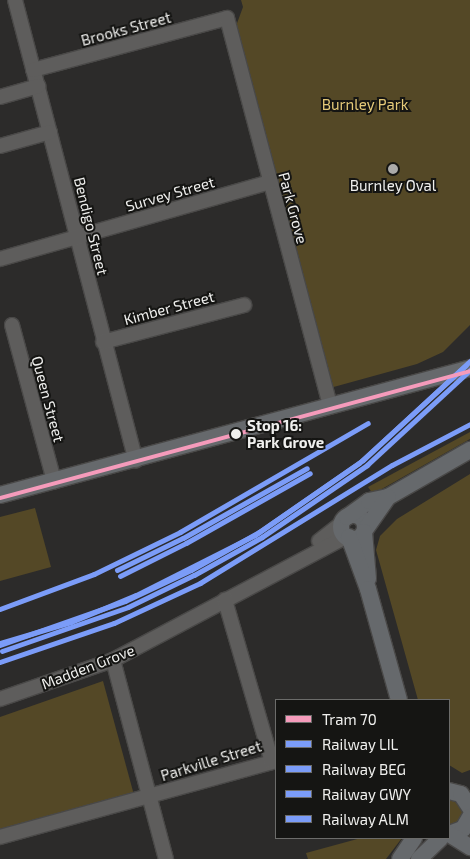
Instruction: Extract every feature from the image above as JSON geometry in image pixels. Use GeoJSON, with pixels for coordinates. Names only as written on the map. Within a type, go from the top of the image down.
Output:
{"type":"FeatureCollection","features":[{"type":"Feature","properties":{"kind":"main road"},"geometry":{"type":"LineString","coordinates":[[0,495],[136,460],[470,368]]}},
{"type":"Feature","properties":{"kind":"main road","name":"Madden Grove"},"geometry":{"type":"LineString","coordinates":[[352,529],[369,501],[388,497],[470,450]]}},
{"type":"Feature","properties":{"kind":"main road"},"geometry":{"type":"LineString","coordinates":[[352,529],[399,699]]}},
{"type":"Feature","properties":{"kind":"main road"},"geometry":{"type":"LineString","coordinates":[[450,790],[470,782]]}},
{"type":"Feature","properties":{"kind":"main road"},"geometry":{"type":"LineString","coordinates":[[450,790],[465,797],[470,808]]}},
{"type":"Feature","properties":{"kind":"main road"},"geometry":{"type":"LineString","coordinates":[[450,834],[463,829],[470,817]]}},
{"type":"Feature","properties":{"kind":"main road"},"geometry":{"type":"LineString","coordinates":[[450,835],[467,845]]}},
{"type":"Feature","properties":{"kind":"main road"},"geometry":{"type":"LineString","coordinates":[[400,859],[413,839]]}},
{"type":"Feature","properties":{"kind":"main road"},"geometry":{"type":"LineString","coordinates":[[419,859],[439,839]]}},
{"type":"Feature","properties":{"kind":"street","name":"Bendigo Street"},"geometry":{"type":"LineString","coordinates":[[15,0],[136,460]]}},
{"type":"Feature","properties":{"kind":"street","name":"Brooks Street"},"geometry":{"type":"LineString","coordinates":[[33,70],[227,18]]}},
{"type":"Feature","properties":{"kind":"street","name":"Park Grove"},"geometry":{"type":"LineString","coordinates":[[227,18],[330,406]]}},
{"type":"Feature","properties":{"kind":"street"},"geometry":{"type":"LineString","coordinates":[[0,97],[38,86]]}},
{"type":"Feature","properties":{"kind":"street"},"geometry":{"type":"LineString","coordinates":[[0,146],[50,132]]}},
{"type":"Feature","properties":{"kind":"street","name":"Survey Street"},"geometry":{"type":"LineString","coordinates":[[0,259],[270,182]]}},
{"type":"Feature","properties":{"kind":"street","name":"Kimber Street"},"geometry":{"type":"LineString","coordinates":[[104,342],[244,304]]}},
{"type":"Feature","properties":{"kind":"street","name":"Queen Street"},"geometry":{"type":"LineString","coordinates":[[12,326],[54,481]]}},
{"type":"Feature","properties":{"kind":"street","name":"Madden Grove"},"geometry":{"type":"LineString","coordinates":[[0,699],[113,660],[225,600],[275,563],[324,539],[352,529]]}},
{"type":"Feature","properties":{"kind":"street","name":"Parkville Street"},"geometry":{"type":"LineString","coordinates":[[0,837],[272,762],[225,600]]}},
{"type":"Feature","properties":{"kind":"street"},"geometry":{"type":"LineString","coordinates":[[113,660],[166,859]]}},
{"type":"Feature","properties":{"kind":"green space","name":"Burnley Park"},"geometry":{"type":"Polygon","coordinates":[[[241,0],[470,0],[470,325],[443,352],[417,364],[330,388],[236,26],[243,7],[241,0]]]}},
{"type":"Feature","properties":{"kind":"green space"},"geometry":{"type":"Polygon","coordinates":[[[470,432],[470,439],[373,494],[368,487],[470,432]]]}},
{"type":"Feature","properties":{"kind":"green space"},"geometry":{"type":"Polygon","coordinates":[[[470,474],[470,770],[462,773],[450,766],[450,699],[418,699],[376,550],[380,536],[397,519],[470,474]]]}},
{"type":"Feature","properties":{"kind":"green space"},"geometry":{"type":"Polygon","coordinates":[[[35,508],[51,567],[0,581],[0,517],[35,508]]]}},
{"type":"Feature","properties":{"kind":"green space"},"geometry":{"type":"Polygon","coordinates":[[[103,681],[134,795],[0,831],[0,717],[103,681]]]}},
{"type":"Feature","properties":{"kind":"green space"},"geometry":{"type":"Polygon","coordinates":[[[450,799],[456,800],[464,810],[464,816],[456,824],[450,824],[450,799]]]}},
{"type":"Feature","properties":{"kind":"green space"},"geometry":{"type":"Polygon","coordinates":[[[357,839],[401,839],[386,859],[308,859],[306,853],[357,839]]]}},
{"type":"Feature","properties":{"kind":"tram line","name":"70"},"geometry":{"type":"LineString","coordinates":[[0,498],[470,371]]}},
{"type":"Feature","properties":{"kind":"rail line","name":"LIL"},"geometry":{"type":"LineString","coordinates":[[0,645],[125,601],[191,570],[259,532],[363,460],[470,361]]}},
{"type":"Feature","properties":{"kind":"rail line","name":"ALM"},"geometry":{"type":"LineString","coordinates":[[0,643],[71,622],[136,595],[255,535],[359,463],[466,365]]}},
{"type":"Feature","properties":{"kind":"rail line","name":"BEG"},"geometry":{"type":"LineString","coordinates":[[2,651],[128,607],[194,575],[262,537],[367,465],[470,370]]}},
{"type":"Feature","properties":{"kind":"rail line","name":"ALM"},"geometry":{"type":"LineString","coordinates":[[0,609],[94,574],[180,532],[368,423]]}},
{"type":"Feature","properties":{"kind":"rail line","name":"GWY"},"geometry":{"type":"LineString","coordinates":[[0,662],[114,623],[200,583],[392,465],[470,424]]}},
{"type":"Feature","properties":{"kind":"rail line","name":"LIL"},"geometry":{"type":"LineString","coordinates":[[117,570],[183,538],[307,468]]}},
{"type":"Feature","properties":{"kind":"rail line","name":"BEG"},"geometry":{"type":"LineString","coordinates":[[120,576],[186,543],[310,473]]}},
{"type":"Feature","properties":{"kind":"place","name":"Burnley Oval"},"geometry":{"type":"Point","coordinates":[393,169]}},
{"type":"Feature","properties":{"kind":"place","name":"Stop 16: Park Grove"},"geometry":{"type":"Point","coordinates":[236,434]}}]}
